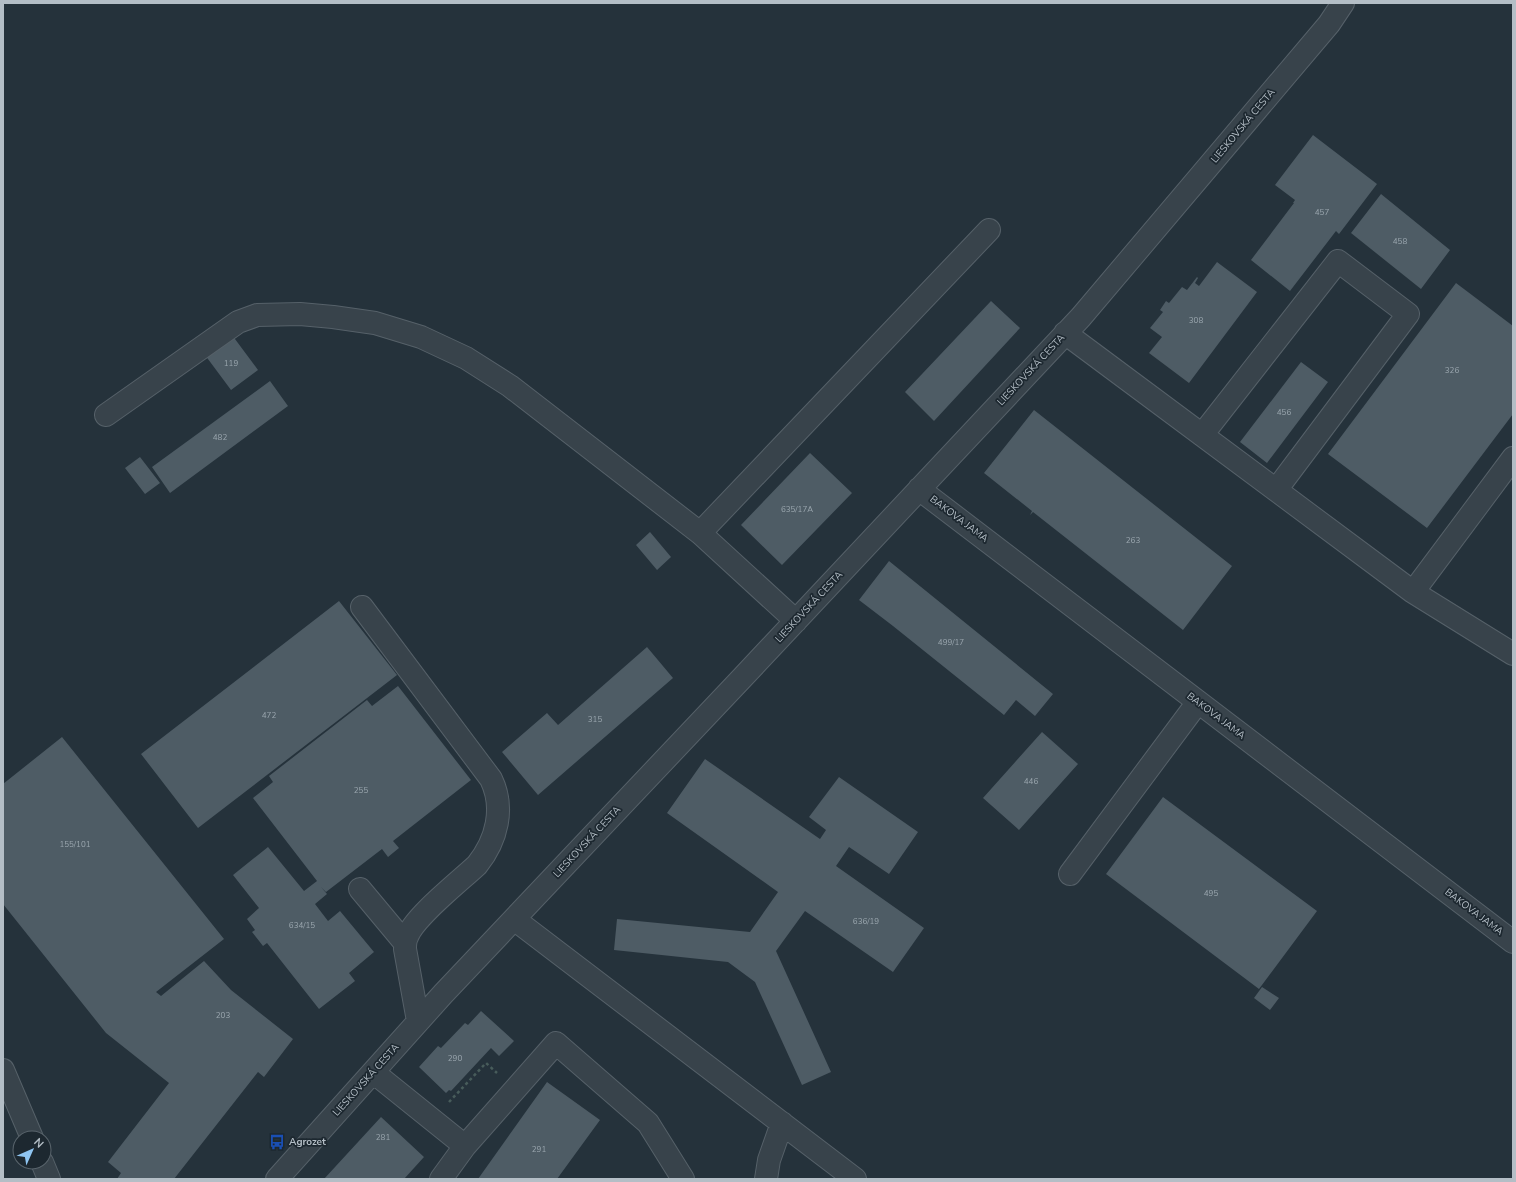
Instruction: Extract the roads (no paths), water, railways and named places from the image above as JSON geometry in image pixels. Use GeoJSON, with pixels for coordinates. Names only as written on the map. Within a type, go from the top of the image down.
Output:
{"type":"FeatureCollection","features":[{"type":"Feature","properties":{"kind":"street","name":"LIESKOVSKÁ CESTA"},"geometry":{"type":"LineString","coordinates":[[277,1179],[418,1021],[796,621],[1086,311],[1329,24],[1343,3]]}},
{"type":"Feature","properties":{"kind":"street"},"geometry":{"type":"LineString","coordinates":[[700,533],[989,230]]}},
{"type":"Feature","properties":{"kind":"street"},"geometry":{"type":"LineString","coordinates":[[1202,435],[1338,261],[1408,314],[1276,490]]}},
{"type":"Feature","properties":{"kind":"street"},"geometry":{"type":"LineString","coordinates":[[106,415],[238,322],[257,316],[300,314],[375,323],[421,337],[466,358],[510,386],[700,533],[796,621]]}},
{"type":"Feature","properties":{"kind":"street"},"geometry":{"type":"LineString","coordinates":[[1065,333],[1413,592],[1513,654]]}},
{"type":"Feature","properties":{"kind":"street"},"geometry":{"type":"LineString","coordinates":[[1413,592],[1513,458]]}},
{"type":"Feature","properties":{"kind":"street","name":"BAKOVA JAMA"},"geometry":{"type":"LineString","coordinates":[[919,489],[1513,942]]}},
{"type":"Feature","properties":{"kind":"street"},"geometry":{"type":"LineString","coordinates":[[362,607],[491,779],[497,796],[498,815],[493,839],[488,850],[477,865],[423,915],[413,926],[407,937],[405,949],[418,1021]]}},
{"type":"Feature","properties":{"kind":"street"},"geometry":{"type":"LineString","coordinates":[[1070,874],[1198,702]]}},
{"type":"Feature","properties":{"kind":"street"},"geometry":{"type":"LineString","coordinates":[[360,889],[405,943]]}},
{"type":"Feature","properties":{"kind":"street"},"geometry":{"type":"LineString","coordinates":[[514,918],[855,1179]]}},
{"type":"Feature","properties":{"kind":"street"},"geometry":{"type":"LineString","coordinates":[[441,1179],[465,1146],[556,1043],[648,1123],[683,1179]]}},
{"type":"Feature","properties":{"kind":"street"},"geometry":{"type":"LineString","coordinates":[[3,1070],[29,1130]]}},
{"type":"Feature","properties":{"kind":"street"},"geometry":{"type":"LineString","coordinates":[[373,1072],[465,1146]]}},
{"type":"Feature","properties":{"kind":"street"},"geometry":{"type":"LineString","coordinates":[[766,1179],[769,1160],[782,1123]]}},
{"type":"Feature","properties":{"kind":"place","name":"Agrozet"},"geometry":{"type":"Point","coordinates":[277,1142]}}]}
